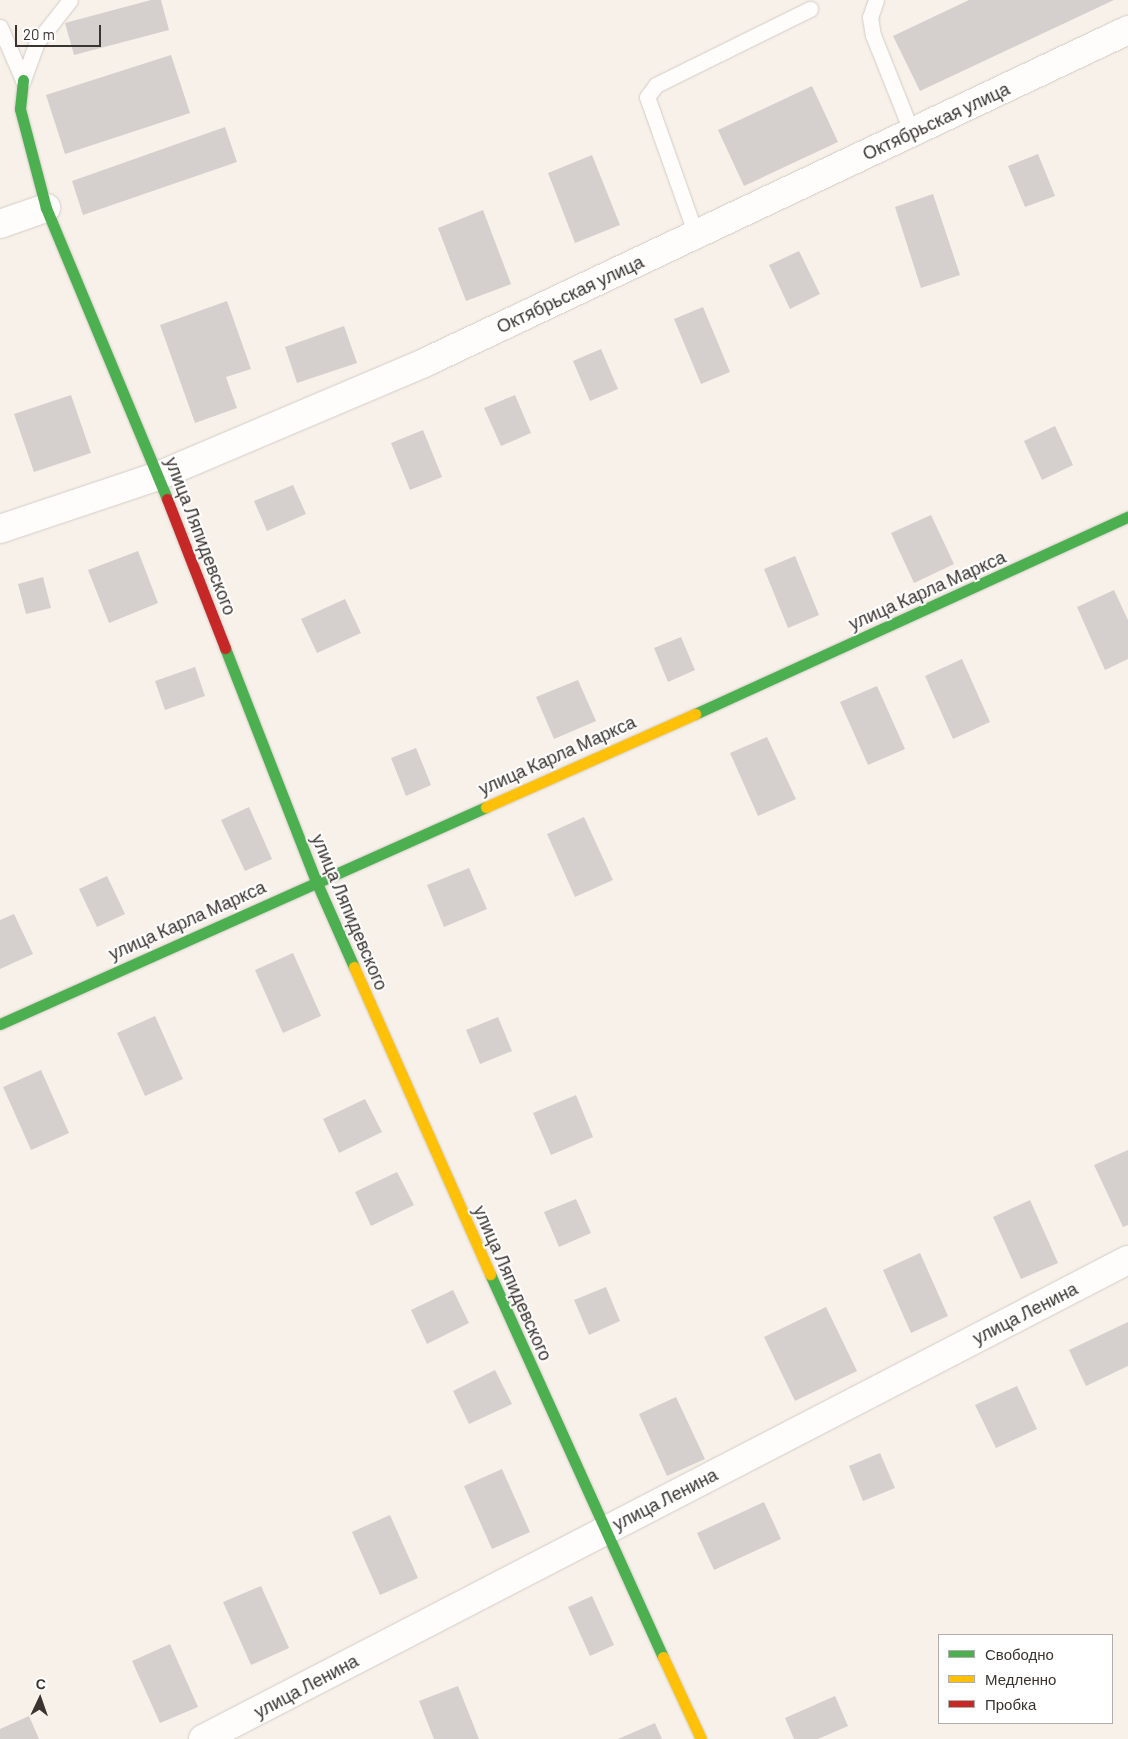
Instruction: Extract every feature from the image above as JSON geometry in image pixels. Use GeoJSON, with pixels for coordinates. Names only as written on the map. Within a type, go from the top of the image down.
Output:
{"type":"FeatureCollection","features":[{"type":"Feature","properties":{"kind":"street","name":"Октябрьская улица"},"geometry":{"type":"LineString","coordinates":[[0,529],[158,476],[424,363],[1128,30]]}},
{"type":"Feature","properties":{"kind":"street","name":"улица Ляпидевского"},"geometry":{"type":"LineString","coordinates":[[23,80],[22,118],[46,208],[158,476],[316,881],[701,1739]]}},
{"type":"Feature","properties":{"kind":"street"},"geometry":{"type":"LineString","coordinates":[[0,224],[46,208]]}},
{"type":"Feature","properties":{"kind":"street","name":"улица Карла Маркса"},"geometry":{"type":"LineString","coordinates":[[0,1024],[316,881],[992,581],[1128,517]]}},
{"type":"Feature","properties":{"kind":"street","name":"улица Ленина"},"geometry":{"type":"LineString","coordinates":[[203,1739],[1128,1260]]}},
{"type":"Feature","properties":{"kind":"lane"},"geometry":{"type":"LineString","coordinates":[[23,80],[37,42],[70,0]]}},
{"type":"Feature","properties":{"kind":"lane"},"geometry":{"type":"LineString","coordinates":[[876,0],[870,16],[873,35],[912,133]]}},
{"type":"Feature","properties":{"kind":"lane"},"geometry":{"type":"LineString","coordinates":[[696,235],[647,97],[656,84],[810,9]]}},
{"type":"Feature","properties":{"kind":"lane"},"geometry":{"type":"LineString","coordinates":[[0,27],[23,80]]}},
{"type":"Feature","properties":{"kind":"building"},"geometry":{"type":"Polygon","coordinates":[[[151,0],[161,0],[169,30],[74,55],[65,23],[151,0]]]}},
{"type":"Feature","properties":{"kind":"building"},"geometry":{"type":"Polygon","coordinates":[[[969,0],[1114,0],[920,91],[893,36],[969,0]]]}},
{"type":"Feature","properties":{"kind":"building"},"geometry":{"type":"Polygon","coordinates":[[[171,55],[190,113],[65,154],[46,95],[171,55]]]}},
{"type":"Feature","properties":{"kind":"building"},"geometry":{"type":"Polygon","coordinates":[[[812,86],[838,142],[744,186],[718,130],[812,86]]]}},
{"type":"Feature","properties":{"kind":"building"},"geometry":{"type":"Polygon","coordinates":[[[225,127],[237,162],[83,215],[72,181],[225,127]]]}},
{"type":"Feature","properties":{"kind":"building"},"geometry":{"type":"Polygon","coordinates":[[[1038,154],[1055,196],[1025,207],[1008,166],[1038,154]]]}},
{"type":"Feature","properties":{"kind":"building"},"geometry":{"type":"Polygon","coordinates":[[[592,155],[620,225],[575,243],[548,173],[592,155]]]}},
{"type":"Feature","properties":{"kind":"building"},"geometry":{"type":"Polygon","coordinates":[[[933,194],[960,275],[921,288],[895,207],[933,194]]]}},
{"type":"Feature","properties":{"kind":"building"},"geometry":{"type":"Polygon","coordinates":[[[483,210],[511,284],[466,301],[438,228],[483,210]]]}},
{"type":"Feature","properties":{"kind":"building"},"geometry":{"type":"Polygon","coordinates":[[[799,251],[820,294],[790,309],[769,265],[799,251]]]}},
{"type":"Feature","properties":{"kind":"building"},"geometry":{"type":"Polygon","coordinates":[[[227,301],[251,369],[226,377],[237,408],[195,423],[160,325],[227,301]]]}},
{"type":"Feature","properties":{"kind":"building"},"geometry":{"type":"Polygon","coordinates":[[[703,307],[730,372],[701,384],[674,319],[703,307]]]}},
{"type":"Feature","properties":{"kind":"building"},"geometry":{"type":"Polygon","coordinates":[[[344,326],[357,363],[297,383],[285,347],[344,326]]]}},
{"type":"Feature","properties":{"kind":"building"},"geometry":{"type":"Polygon","coordinates":[[[601,349],[618,389],[590,401],[573,361],[601,349]]]}},
{"type":"Feature","properties":{"kind":"building"},"geometry":{"type":"Polygon","coordinates":[[[71,395],[91,453],[34,472],[14,414],[71,395]]]}},
{"type":"Feature","properties":{"kind":"building"},"geometry":{"type":"Polygon","coordinates":[[[515,395],[531,433],[501,446],[484,408],[515,395]]]}},
{"type":"Feature","properties":{"kind":"building"},"geometry":{"type":"Polygon","coordinates":[[[1055,426],[1073,465],[1042,480],[1024,441],[1055,426]]]}},
{"type":"Feature","properties":{"kind":"building"},"geometry":{"type":"Polygon","coordinates":[[[423,430],[442,477],[410,490],[391,443],[423,430]]]}},
{"type":"Feature","properties":{"kind":"building"},"geometry":{"type":"Polygon","coordinates":[[[293,485],[306,514],[267,531],[254,501],[293,485]]]}},
{"type":"Feature","properties":{"kind":"building"},"geometry":{"type":"Polygon","coordinates":[[[931,515],[954,564],[914,583],[891,533],[931,515]]]}},
{"type":"Feature","properties":{"kind":"building"},"geometry":{"type":"Polygon","coordinates":[[[138,551],[158,603],[109,623],[88,570],[138,551]]]}},
{"type":"Feature","properties":{"kind":"building"},"geometry":{"type":"Polygon","coordinates":[[[795,556],[819,615],[788,628],[764,569],[795,556]]]}},
{"type":"Feature","properties":{"kind":"building"},"geometry":{"type":"Polygon","coordinates":[[[43,577],[51,608],[26,614],[18,584],[43,577]]]}},
{"type":"Feature","properties":{"kind":"building"},"geometry":{"type":"Polygon","coordinates":[[[1114,590],[1128,620],[1128,659],[1105,670],[1077,607],[1114,590]]]}},
{"type":"Feature","properties":{"kind":"building"},"geometry":{"type":"Polygon","coordinates":[[[345,599],[361,633],[317,653],[301,619],[345,599]]]}},
{"type":"Feature","properties":{"kind":"building"},"geometry":{"type":"Polygon","coordinates":[[[681,637],[695,670],[668,682],[654,648],[681,637]]]}},
{"type":"Feature","properties":{"kind":"building"},"geometry":{"type":"Polygon","coordinates":[[[962,659],[990,722],[953,739],[925,676],[962,659]]]}},
{"type":"Feature","properties":{"kind":"building"},"geometry":{"type":"Polygon","coordinates":[[[195,667],[205,696],[165,710],[155,681],[195,667]]]}},
{"type":"Feature","properties":{"kind":"building"},"geometry":{"type":"Polygon","coordinates":[[[578,680],[596,721],[554,739],[536,697],[578,680]]]}},
{"type":"Feature","properties":{"kind":"building"},"geometry":{"type":"Polygon","coordinates":[[[877,686],[905,749],[868,765],[840,702],[877,686]]]}},
{"type":"Feature","properties":{"kind":"building"},"geometry":{"type":"Polygon","coordinates":[[[767,737],[796,799],[758,816],[730,753],[767,737]]]}},
{"type":"Feature","properties":{"kind":"building"},"geometry":{"type":"Polygon","coordinates":[[[416,748],[431,785],[406,796],[391,758],[416,748]]]}},
{"type":"Feature","properties":{"kind":"building"},"geometry":{"type":"Polygon","coordinates":[[[249,807],[272,859],[245,871],[221,820],[249,807]]]}},
{"type":"Feature","properties":{"kind":"building"},"geometry":{"type":"Polygon","coordinates":[[[584,817],[613,880],[575,897],[547,834],[584,817]]]}},
{"type":"Feature","properties":{"kind":"building"},"geometry":{"type":"Polygon","coordinates":[[[469,868],[487,909],[444,927],[427,885],[469,868]]]}},
{"type":"Feature","properties":{"kind":"building"},"geometry":{"type":"Polygon","coordinates":[[[107,876],[125,914],[97,927],[79,889],[107,876]]]}},
{"type":"Feature","properties":{"kind":"building"},"geometry":{"type":"Polygon","coordinates":[[[14,914],[33,954],[0,969],[0,920],[14,914]]]}},
{"type":"Feature","properties":{"kind":"building"},"geometry":{"type":"Polygon","coordinates":[[[293,953],[321,1016],[283,1033],[255,970],[293,953]]]}},
{"type":"Feature","properties":{"kind":"building"},"geometry":{"type":"Polygon","coordinates":[[[155,1016],[183,1079],[145,1096],[117,1033],[155,1016]]]}},
{"type":"Feature","properties":{"kind":"building"},"geometry":{"type":"Polygon","coordinates":[[[498,1017],[512,1051],[480,1064],[466,1030],[498,1017]]]}},
{"type":"Feature","properties":{"kind":"building"},"geometry":{"type":"Polygon","coordinates":[[[41,1070],[69,1133],[31,1150],[3,1087],[41,1070]]]}},
{"type":"Feature","properties":{"kind":"building"},"geometry":{"type":"Polygon","coordinates":[[[576,1095],[593,1137],[551,1155],[533,1113],[576,1095]]]}},
{"type":"Feature","properties":{"kind":"building"},"geometry":{"type":"Polygon","coordinates":[[[365,1099],[382,1132],[339,1153],[323,1119],[365,1099]]]}},
{"type":"Feature","properties":{"kind":"building"},"geometry":{"type":"Polygon","coordinates":[[[1128,1150],[1128,1225],[1123,1227],[1094,1165],[1128,1150]]]}},
{"type":"Feature","properties":{"kind":"building"},"geometry":{"type":"Polygon","coordinates":[[[397,1172],[414,1205],[371,1226],[355,1192],[397,1172]]]}},
{"type":"Feature","properties":{"kind":"building"},"geometry":{"type":"Polygon","coordinates":[[[576,1199],[591,1233],[559,1247],[544,1212],[576,1199]]]}},
{"type":"Feature","properties":{"kind":"building"},"geometry":{"type":"Polygon","coordinates":[[[1030,1200],[1058,1263],[1021,1279],[993,1217],[1030,1200]]]}},
{"type":"Feature","properties":{"kind":"building"},"geometry":{"type":"Polygon","coordinates":[[[920,1253],[948,1316],[911,1333],[883,1270],[920,1253]]]}},
{"type":"Feature","properties":{"kind":"building"},"geometry":{"type":"Polygon","coordinates":[[[606,1287],[620,1321],[589,1335],[574,1300],[606,1287]]]}},
{"type":"Feature","properties":{"kind":"building"},"geometry":{"type":"Polygon","coordinates":[[[453,1290],[469,1323],[427,1344],[411,1310],[453,1290]]]}},
{"type":"Feature","properties":{"kind":"building"},"geometry":{"type":"Polygon","coordinates":[[[826,1307],[857,1371],[795,1401],[764,1337],[826,1307]]]}},
{"type":"Feature","properties":{"kind":"building"},"geometry":{"type":"Polygon","coordinates":[[[1128,1322],[1128,1366],[1086,1386],[1069,1350],[1128,1322]]]}},
{"type":"Feature","properties":{"kind":"building"},"geometry":{"type":"Polygon","coordinates":[[[495,1370],[512,1404],[469,1424],[453,1391],[495,1370]]]}},
{"type":"Feature","properties":{"kind":"building"},"geometry":{"type":"Polygon","coordinates":[[[1017,1386],[1037,1429],[996,1448],[975,1405],[1017,1386]]]}},
{"type":"Feature","properties":{"kind":"building"},"geometry":{"type":"Polygon","coordinates":[[[676,1397],[705,1459],[667,1476],[639,1414],[676,1397]]]}},
{"type":"Feature","properties":{"kind":"building"},"geometry":{"type":"Polygon","coordinates":[[[880,1453],[895,1488],[863,1501],[849,1466],[880,1453]]]}},
{"type":"Feature","properties":{"kind":"building"},"geometry":{"type":"Polygon","coordinates":[[[502,1469],[530,1532],[492,1549],[464,1486],[502,1469]]]}},
{"type":"Feature","properties":{"kind":"building"},"geometry":{"type":"Polygon","coordinates":[[[764,1502],[781,1539],[714,1570],[697,1533],[764,1502]]]}},
{"type":"Feature","properties":{"kind":"building"},"geometry":{"type":"Polygon","coordinates":[[[390,1515],[418,1578],[380,1595],[352,1532],[390,1515]]]}},
{"type":"Feature","properties":{"kind":"building"},"geometry":{"type":"Polygon","coordinates":[[[261,1586],[289,1648],[251,1665],[223,1602],[261,1586]]]}},
{"type":"Feature","properties":{"kind":"building"},"geometry":{"type":"Polygon","coordinates":[[[592,1596],[614,1645],[590,1656],[568,1607],[592,1596]]]}},
{"type":"Feature","properties":{"kind":"building"},"geometry":{"type":"Polygon","coordinates":[[[170,1644],[198,1707],[160,1723],[132,1661],[170,1644]]]}},
{"type":"Feature","properties":{"kind":"building"},"geometry":{"type":"Polygon","coordinates":[[[458,1686],[479,1739],[434,1739],[419,1701],[458,1686]]]}},
{"type":"Feature","properties":{"kind":"building"},"geometry":{"type":"Polygon","coordinates":[[[835,1696],[848,1726],[818,1739],[794,1739],[785,1718],[835,1696]]]}},
{"type":"Feature","properties":{"kind":"building"},"geometry":{"type":"Polygon","coordinates":[[[29,1716],[39,1739],[0,1739],[0,1729],[29,1716]]]}},
{"type":"Feature","properties":{"kind":"building"},"geometry":{"type":"Polygon","coordinates":[[[655,1723],[662,1739],[618,1739],[655,1723]]]}},
{"type":"Feature","properties":{"kind":"traffic: fast"},"geometry":{"type":"LineString","coordinates":[[23,80],[20,109],[46,208],[167,499]]}},
{"type":"Feature","properties":{"kind":"traffic: fast"},"geometry":{"type":"LineString","coordinates":[[695,714],[1128,517]]}},
{"type":"Feature","properties":{"kind":"traffic: fast"},"geometry":{"type":"LineString","coordinates":[[225,648],[316,881],[354,967]]}},
{"type":"Feature","properties":{"kind":"traffic: fast"},"geometry":{"type":"LineString","coordinates":[[0,1024],[486,807]]}},
{"type":"Feature","properties":{"kind":"traffic: fast"},"geometry":{"type":"LineString","coordinates":[[490,1274],[663,1657]]}},
{"type":"Feature","properties":{"kind":"traffic: slow"},"geometry":{"type":"LineString","coordinates":[[486,807],[695,714]]}},
{"type":"Feature","properties":{"kind":"traffic: slow"},"geometry":{"type":"LineString","coordinates":[[354,967],[490,1274]]}},
{"type":"Feature","properties":{"kind":"traffic: slow"},"geometry":{"type":"LineString","coordinates":[[663,1657],[701,1739]]}},
{"type":"Feature","properties":{"kind":"traffic: jam"},"geometry":{"type":"LineString","coordinates":[[167,499],[225,648]]}}]}
